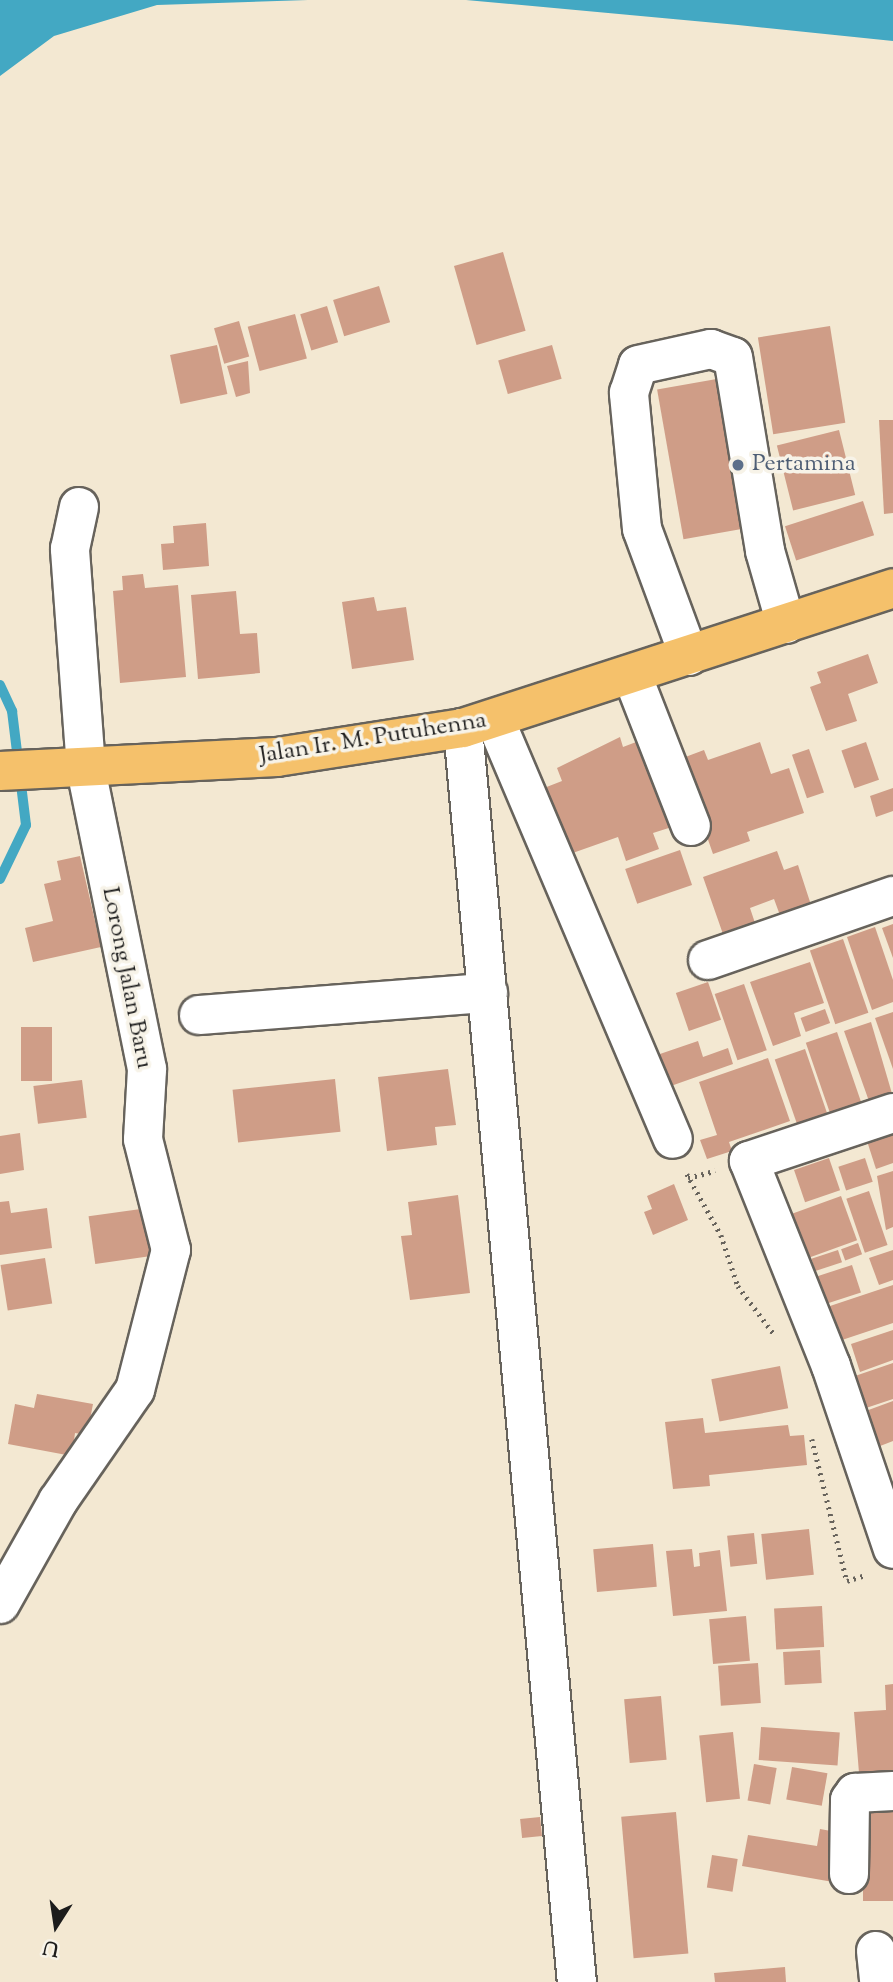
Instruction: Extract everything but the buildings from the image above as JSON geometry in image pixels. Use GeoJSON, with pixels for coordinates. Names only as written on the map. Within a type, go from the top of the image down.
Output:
{"type":"FeatureCollection","features":[{"type":"Feature","properties":{"kind":"highway","name":"Jalan Ir. M. Putuhenna"},"geometry":{"type":"LineString","coordinates":[[0,771],[277,757],[479,724],[893,588]]}},
{"type":"Feature","properties":{"kind":"street"},"geometry":{"type":"LineString","coordinates":[[689,656],[642,529],[629,394],[638,365],[711,349],[733,357],[765,551],[786,624]]}},
{"type":"Feature","properties":{"kind":"street","name":"Lorong Jalan Baru"},"geometry":{"type":"LineString","coordinates":[[0,1604],[58,1501],[135,1390],[171,1250],[143,1139],[147,1069],[78,768],[70,549],[79,507]]}},
{"type":"Feature","properties":{"kind":"street"},"geometry":{"type":"LineString","coordinates":[[632,675],[691,826]]}},
{"type":"Feature","properties":{"kind":"street"},"geometry":{"type":"LineString","coordinates":[[479,724],[488,993],[577,1982]]}},
{"type":"Feature","properties":{"kind":"street"},"geometry":{"type":"LineString","coordinates":[[479,724],[673,1139]]}},
{"type":"Feature","properties":{"kind":"street"},"geometry":{"type":"LineString","coordinates":[[708,960],[893,896]]}},
{"type":"Feature","properties":{"kind":"street"},"geometry":{"type":"LineString","coordinates":[[199,1015],[488,993]]}},
{"type":"Feature","properties":{"kind":"street"},"geometry":{"type":"LineString","coordinates":[[881,1561],[831,1366],[749,1161],[893,1112]]}},
{"type":"Feature","properties":{"kind":"street"},"geometry":{"type":"LineString","coordinates":[[849,1874],[850,1800],[855,1793],[893,1791]]}},
{"type":"Feature","properties":{"kind":"path"},"geometry":{"type":"LineString","coordinates":[[688,1178],[722,1235],[738,1286],[779,1341]]}},
{"type":"Feature","properties":{"kind":"path"},"geometry":{"type":"LineString","coordinates":[[810,1424],[847,1581],[881,1561]]}},
{"type":"Feature","properties":{"kind":"water"},"geometry":{"type":"Polygon","coordinates":[[[0,0],[308,0],[157,5],[54,36],[0,76],[0,0]]]}},
{"type":"Feature","properties":{"kind":"water"},"geometry":{"type":"Polygon","coordinates":[[[466,0],[893,0],[893,41],[738,25],[466,0]]]}},
{"type":"Feature","properties":{"kind":"waterway"},"geometry":{"type":"LineString","coordinates":[[0,685],[12,711],[26,825],[0,879]]}},
{"type":"Feature","properties":{"kind":"place","name":"Pertamina"},"geometry":{"type":"Point","coordinates":[738,465]}}]}
